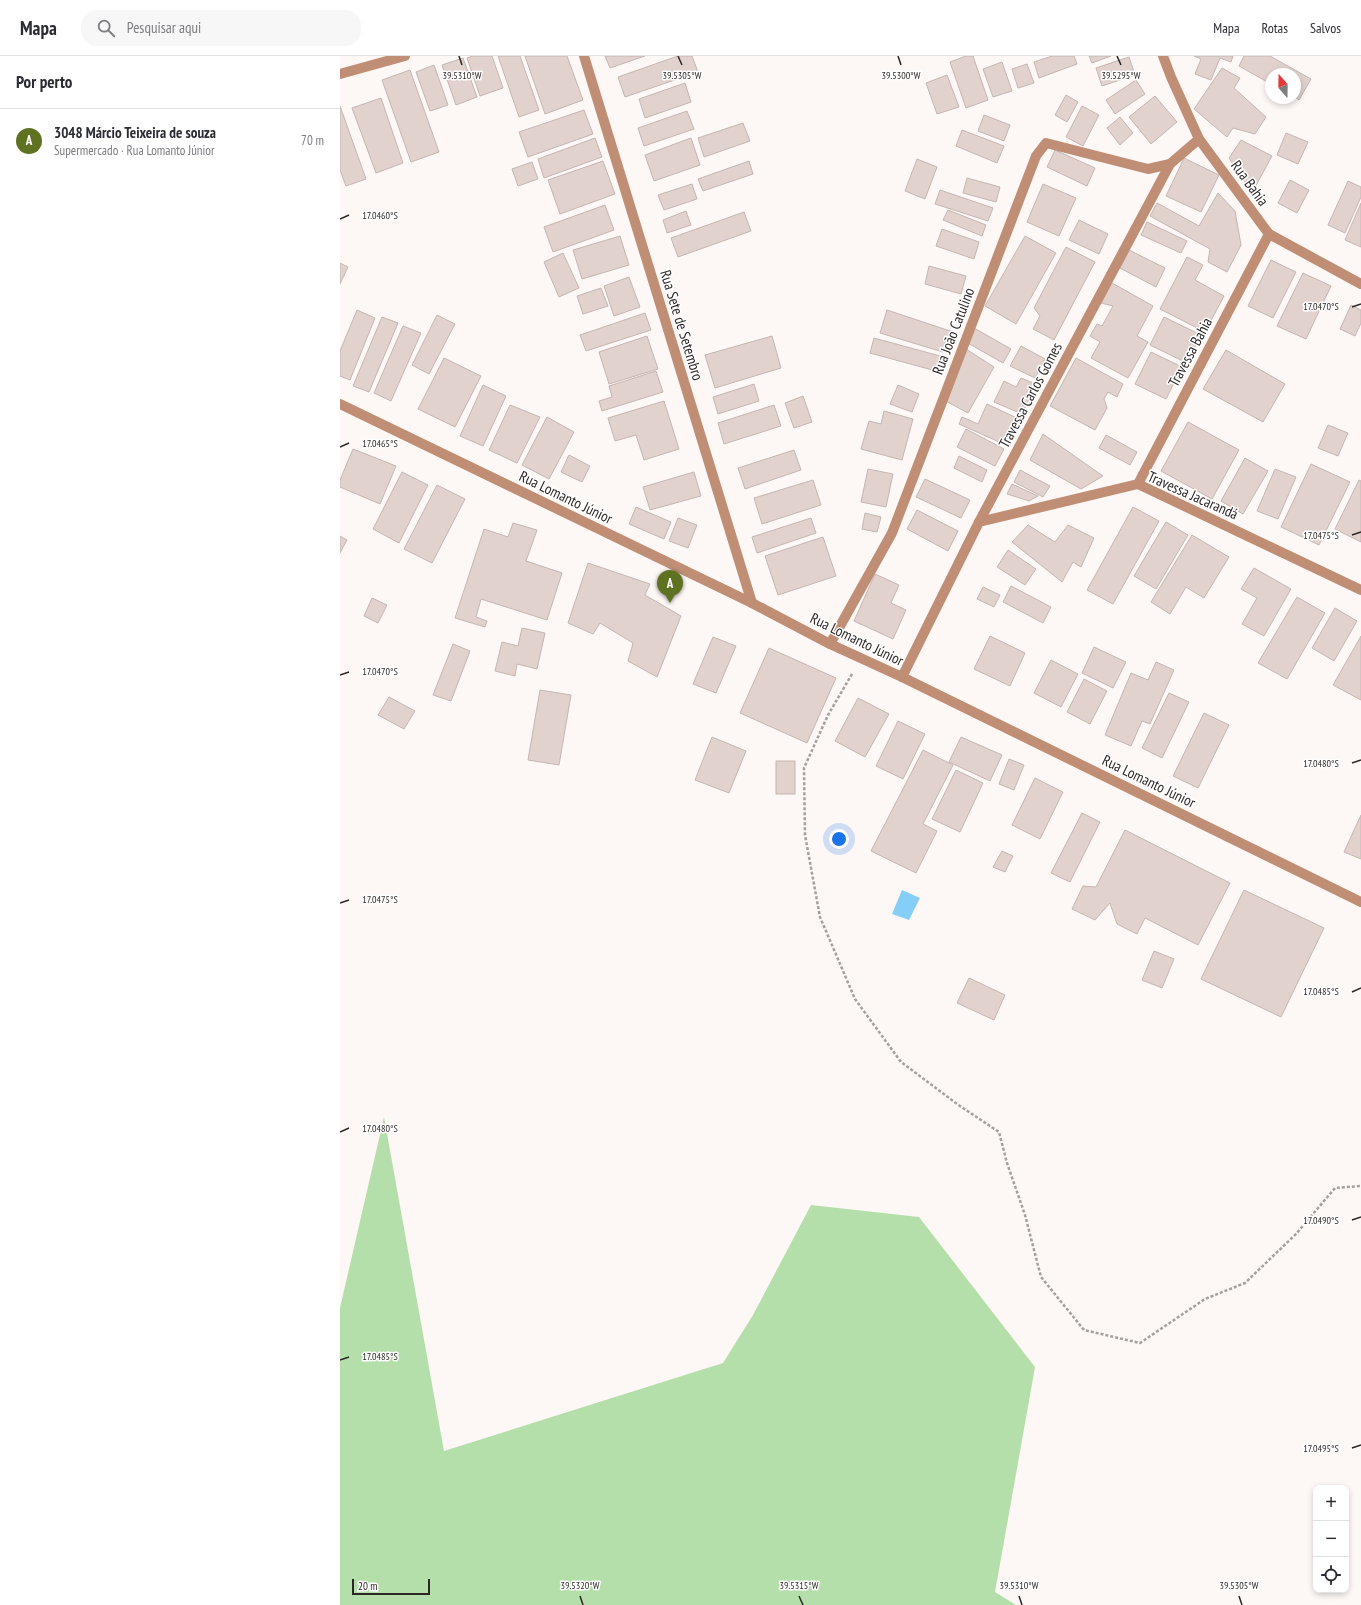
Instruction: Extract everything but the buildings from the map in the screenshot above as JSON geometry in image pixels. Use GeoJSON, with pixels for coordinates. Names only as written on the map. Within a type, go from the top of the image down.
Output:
{"type":"FeatureCollection","features":[{"type":"Feature","properties":{"kind":"street"},"geometry":{"type":"LineString","coordinates":[[340,74],[405,56]]}},
{"type":"Feature","properties":{"kind":"street","name":"Rua Sete de Setembro"},"geometry":{"type":"LineString","coordinates":[[584,56],[752,603]]}},
{"type":"Feature","properties":{"kind":"street","name":"Rua Bahia"},"geometry":{"type":"LineString","coordinates":[[1163,56],[1199,139],[1269,234],[1361,284]]}},
{"type":"Feature","properties":{"kind":"street","name":"Travessa Carlos Gomes"},"geometry":{"type":"LineString","coordinates":[[902,677],[979,522],[1170,164],[1199,139]]}},
{"type":"Feature","properties":{"kind":"street","name":"Rua João Catulino"},"geometry":{"type":"LineString","coordinates":[[830,644],[892,533],[1036,156],[1046,144],[1148,169],[1170,164]]}},
{"type":"Feature","properties":{"kind":"street","name":"Travessa Bahia"},"geometry":{"type":"LineString","coordinates":[[1138,484],[1269,234]]}},
{"type":"Feature","properties":{"kind":"street","name":"Rua Lomanto Júnior"},"geometry":{"type":"LineString","coordinates":[[340,404],[752,603],[830,644],[902,677],[1361,902]]}},
{"type":"Feature","properties":{"kind":"street","name":"Travessa Jacarandá"},"geometry":{"type":"LineString","coordinates":[[979,522],[1138,484],[1361,590]]}},
{"type":"Feature","properties":{"kind":"path"},"geometry":{"type":"LineString","coordinates":[[861,658],[828,715],[804,768],[805,834],[820,917],[855,999],[901,1062],[957,1104],[999,1132],[1007,1163],[1025,1215],[1041,1277],[1084,1330],[1140,1343],[1205,1299],[1245,1283],[1296,1234],[1335,1188],[1361,1186]]}},
{"type":"Feature","properties":{"kind":"green space"},"geometry":{"type":"Polygon","coordinates":[[[384,1117],[444,1451],[723,1363],[753,1315],[811,1205],[919,1217],[1035,1367],[995,1592],[1016,1605],[340,1605],[340,1308],[384,1117]]]}},
{"type":"Feature","properties":{"kind":"water"},"geometry":{"type":"Polygon","coordinates":[[[902,890],[920,898],[909,920],[892,914],[902,890]]]}},
{"type":"Feature","properties":{"kind":"place","name":"3048 Márcio Teixeira de souza"},"geometry":{"type":"Point","coordinates":[670,603]}}]}
